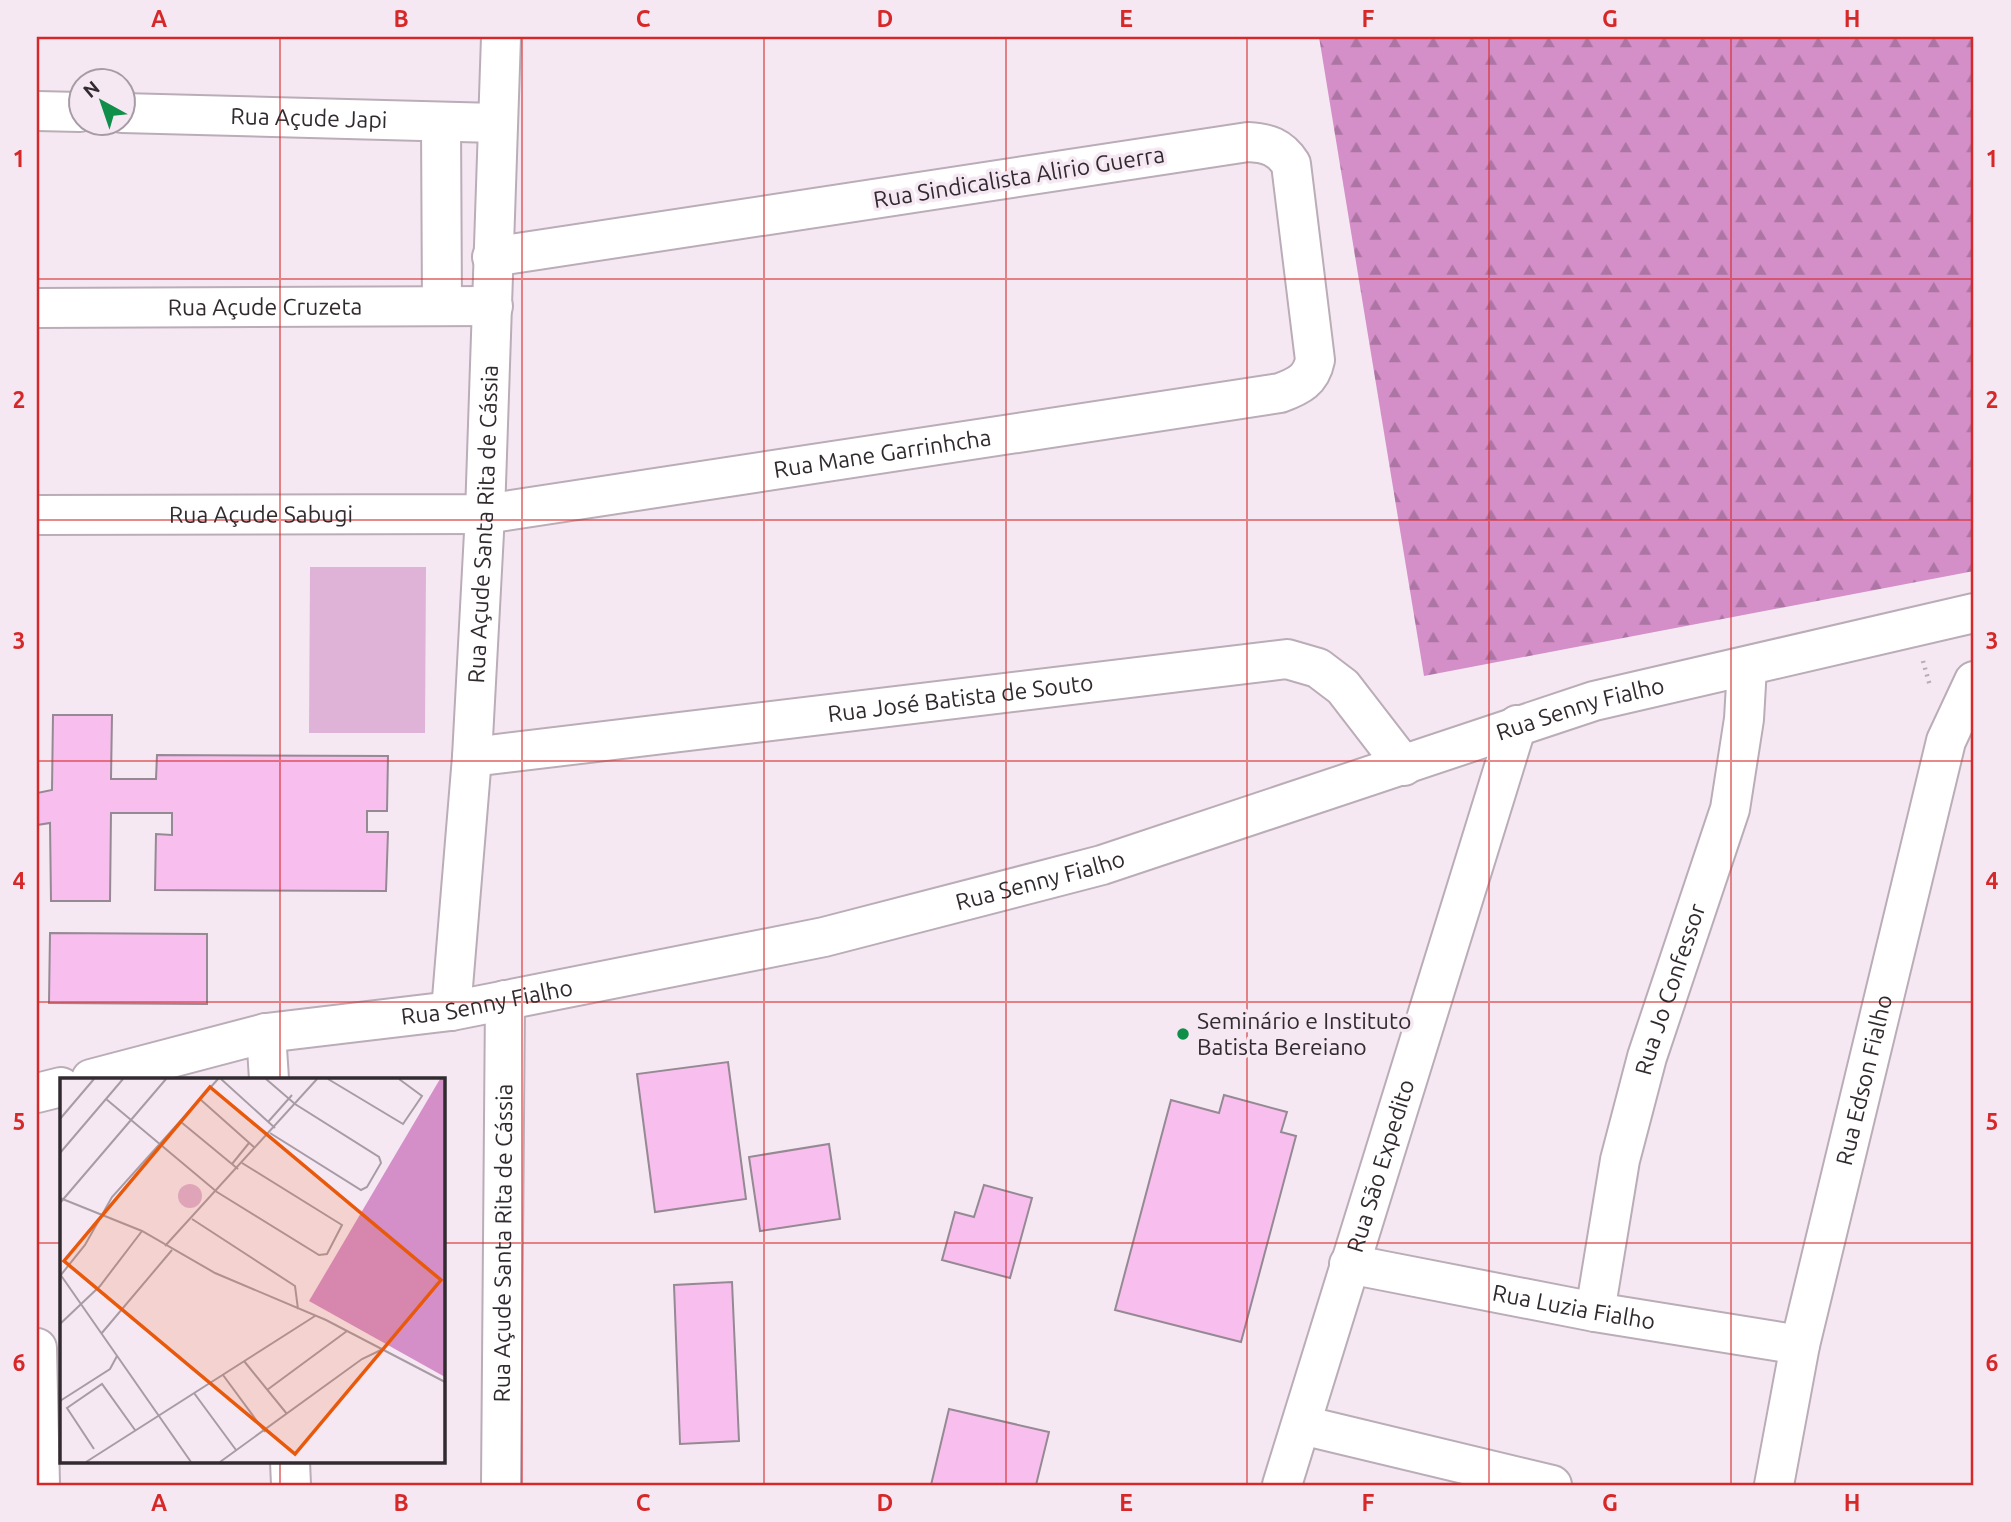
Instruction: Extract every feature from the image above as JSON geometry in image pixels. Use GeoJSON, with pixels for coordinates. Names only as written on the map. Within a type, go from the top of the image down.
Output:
{"type":"FeatureCollection","features":[{"type":"Feature","properties":{"kind":"street","name":"Rua Açude Santa Rita de Cássia"},"geometry":{"type":"LineString","coordinates":[[451,1012],[472,757],[485,514],[500,37]]}},
{"type":"Feature","properties":{"kind":"street"},"geometry":{"type":"LineString","coordinates":[[37,111],[66,112]]}},
{"type":"Feature","properties":{"kind":"street","name":"Rua Açude Japi"},"geometry":{"type":"LineString","coordinates":[[136,113],[496,123]]}},
{"type":"Feature","properties":{"kind":"street"},"geometry":{"type":"LineString","coordinates":[[441,122],[442,306]]}},
{"type":"Feature","properties":{"kind":"street","name":"Rua Sindicalista Alirio Guerra"},"geometry":{"type":"LineString","coordinates":[[492,257],[1248,142],[1264,143],[1283,151],[1291,164],[1315,360],[1312,373],[1298,387],[1280,393]]}},
{"type":"Feature","properties":{"kind":"street","name":"Rua Açude Cruzeta"},"geometry":{"type":"LineString","coordinates":[[37,307],[493,306]]}},
{"type":"Feature","properties":{"kind":"street","name":"Rua Mane Garrinhcha"},"geometry":{"type":"LineString","coordinates":[[485,514],[1280,393]]}},
{"type":"Feature","properties":{"kind":"street","name":"Rua Açude Sabugi"},"geometry":{"type":"LineString","coordinates":[[37,515],[485,514]]}},
{"type":"Feature","properties":{"kind":"street","name":"Rua Senny Fialho"},"geometry":{"type":"LineString","coordinates":[[94,1078],[266,1033],[451,1012],[824,937],[1088,869],[1404,766],[1517,725],[1642,689],[1974,613]]}},
{"type":"Feature","properties":{"kind":"street","name":"Rua José Batista de Souto"},"geometry":{"type":"LineString","coordinates":[[472,757],[1287,659],[1318,668],[1343,687],[1404,766]]}},
{"type":"Feature","properties":{"kind":"street","name":"Rua Jo Confessor"},"geometry":{"type":"LineString","coordinates":[[1595,1312],[1620,1160],[1647,1057],[1730,808],[1744,719],[1747,667]]}},
{"type":"Feature","properties":{"kind":"street","name":"Rua Edson Fialho"},"geometry":{"type":"LineString","coordinates":[[1774,1485],[1800,1345],[1946,741],[1974,681]]}},
{"type":"Feature","properties":{"kind":"street","name":"Rua São Expedito"},"geometry":{"type":"LineString","coordinates":[[1282,1485],[1517,725]]}},
{"type":"Feature","properties":{"kind":"street","name":"Rua Açude Santa Rita de Cássia"},"geometry":{"type":"LineString","coordinates":[[501,1485],[505,1000]]}},
{"type":"Feature","properties":{"kind":"street"},"geometry":{"type":"LineString","coordinates":[[266,1033],[269,1078]]}},
{"type":"Feature","properties":{"kind":"street"},"geometry":{"type":"LineString","coordinates":[[37,1093],[60,1087]]}},
{"type":"Feature","properties":{"kind":"street","name":"Rua Luzia Fialho"},"geometry":{"type":"LineString","coordinates":[[1349,1264],[1595,1312],[1800,1345]]}},
{"type":"Feature","properties":{"kind":"street"},"geometry":{"type":"LineString","coordinates":[[37,1348],[40,1485]]}},
{"type":"Feature","properties":{"kind":"street"},"geometry":{"type":"LineString","coordinates":[[1302,1425],[1552,1485]]}},
{"type":"Feature","properties":{"kind":"street"},"geometry":{"type":"LineString","coordinates":[[290,1462],[291,1485]]}},
{"type":"Feature","properties":{"kind":"green space"},"geometry":{"type":"Polygon","coordinates":[[[1319,37],[1974,37],[1974,571],[1424,676],[1319,37]]]}},
{"type":"Feature","properties":{"kind":"shaded area"},"geometry":{"type":"Polygon","coordinates":[[[310,567],[426,567],[425,733],[309,733],[310,567]]]}},
{"type":"Feature","properties":{"kind":"building"},"geometry":{"type":"Polygon","coordinates":[[[53,715],[112,715],[111,779],[156,779],[157,755],[388,756],[387,811],[367,811],[367,832],[388,832],[386,891],[155,890],[156,834],[172,835],[172,813],[111,813],[110,901],[51,901],[50,823],[37,825],[37,793],[52,790],[53,715]]]}},
{"type":"Feature","properties":{"kind":"building"},"geometry":{"type":"Polygon","coordinates":[[[50,933],[207,934],[207,1004],[49,1003],[50,933]]]}},
{"type":"Feature","properties":{"kind":"building"},"geometry":{"type":"Polygon","coordinates":[[[728,1062],[746,1199],[655,1212],[637,1074],[728,1062]]]}},
{"type":"Feature","properties":{"kind":"building"},"geometry":{"type":"Polygon","coordinates":[[[1224,1095],[1287,1112],[1281,1132],[1296,1136],[1241,1342],[1115,1310],[1171,1100],[1219,1113],[1224,1095]]]}},
{"type":"Feature","properties":{"kind":"building"},"geometry":{"type":"Polygon","coordinates":[[[829,1144],[840,1219],[760,1231],[749,1157],[829,1144]]]}},
{"type":"Feature","properties":{"kind":"building"},"geometry":{"type":"Polygon","coordinates":[[[984,1185],[1032,1198],[1010,1278],[942,1260],[955,1212],[974,1217],[984,1185]]]}},
{"type":"Feature","properties":{"kind":"building"},"geometry":{"type":"Polygon","coordinates":[[[732,1282],[739,1441],[680,1444],[674,1285],[732,1282]]]}},
{"type":"Feature","properties":{"kind":"building"},"geometry":{"type":"Polygon","coordinates":[[[949,1409],[1049,1432],[1036,1485],[931,1485],[949,1409]]]}},
{"type":"Feature","properties":{"kind":"place","name":"Seminário e Instituto Batista Bereiano"},"geometry":{"type":"Point","coordinates":[1183,1034]}}]}
